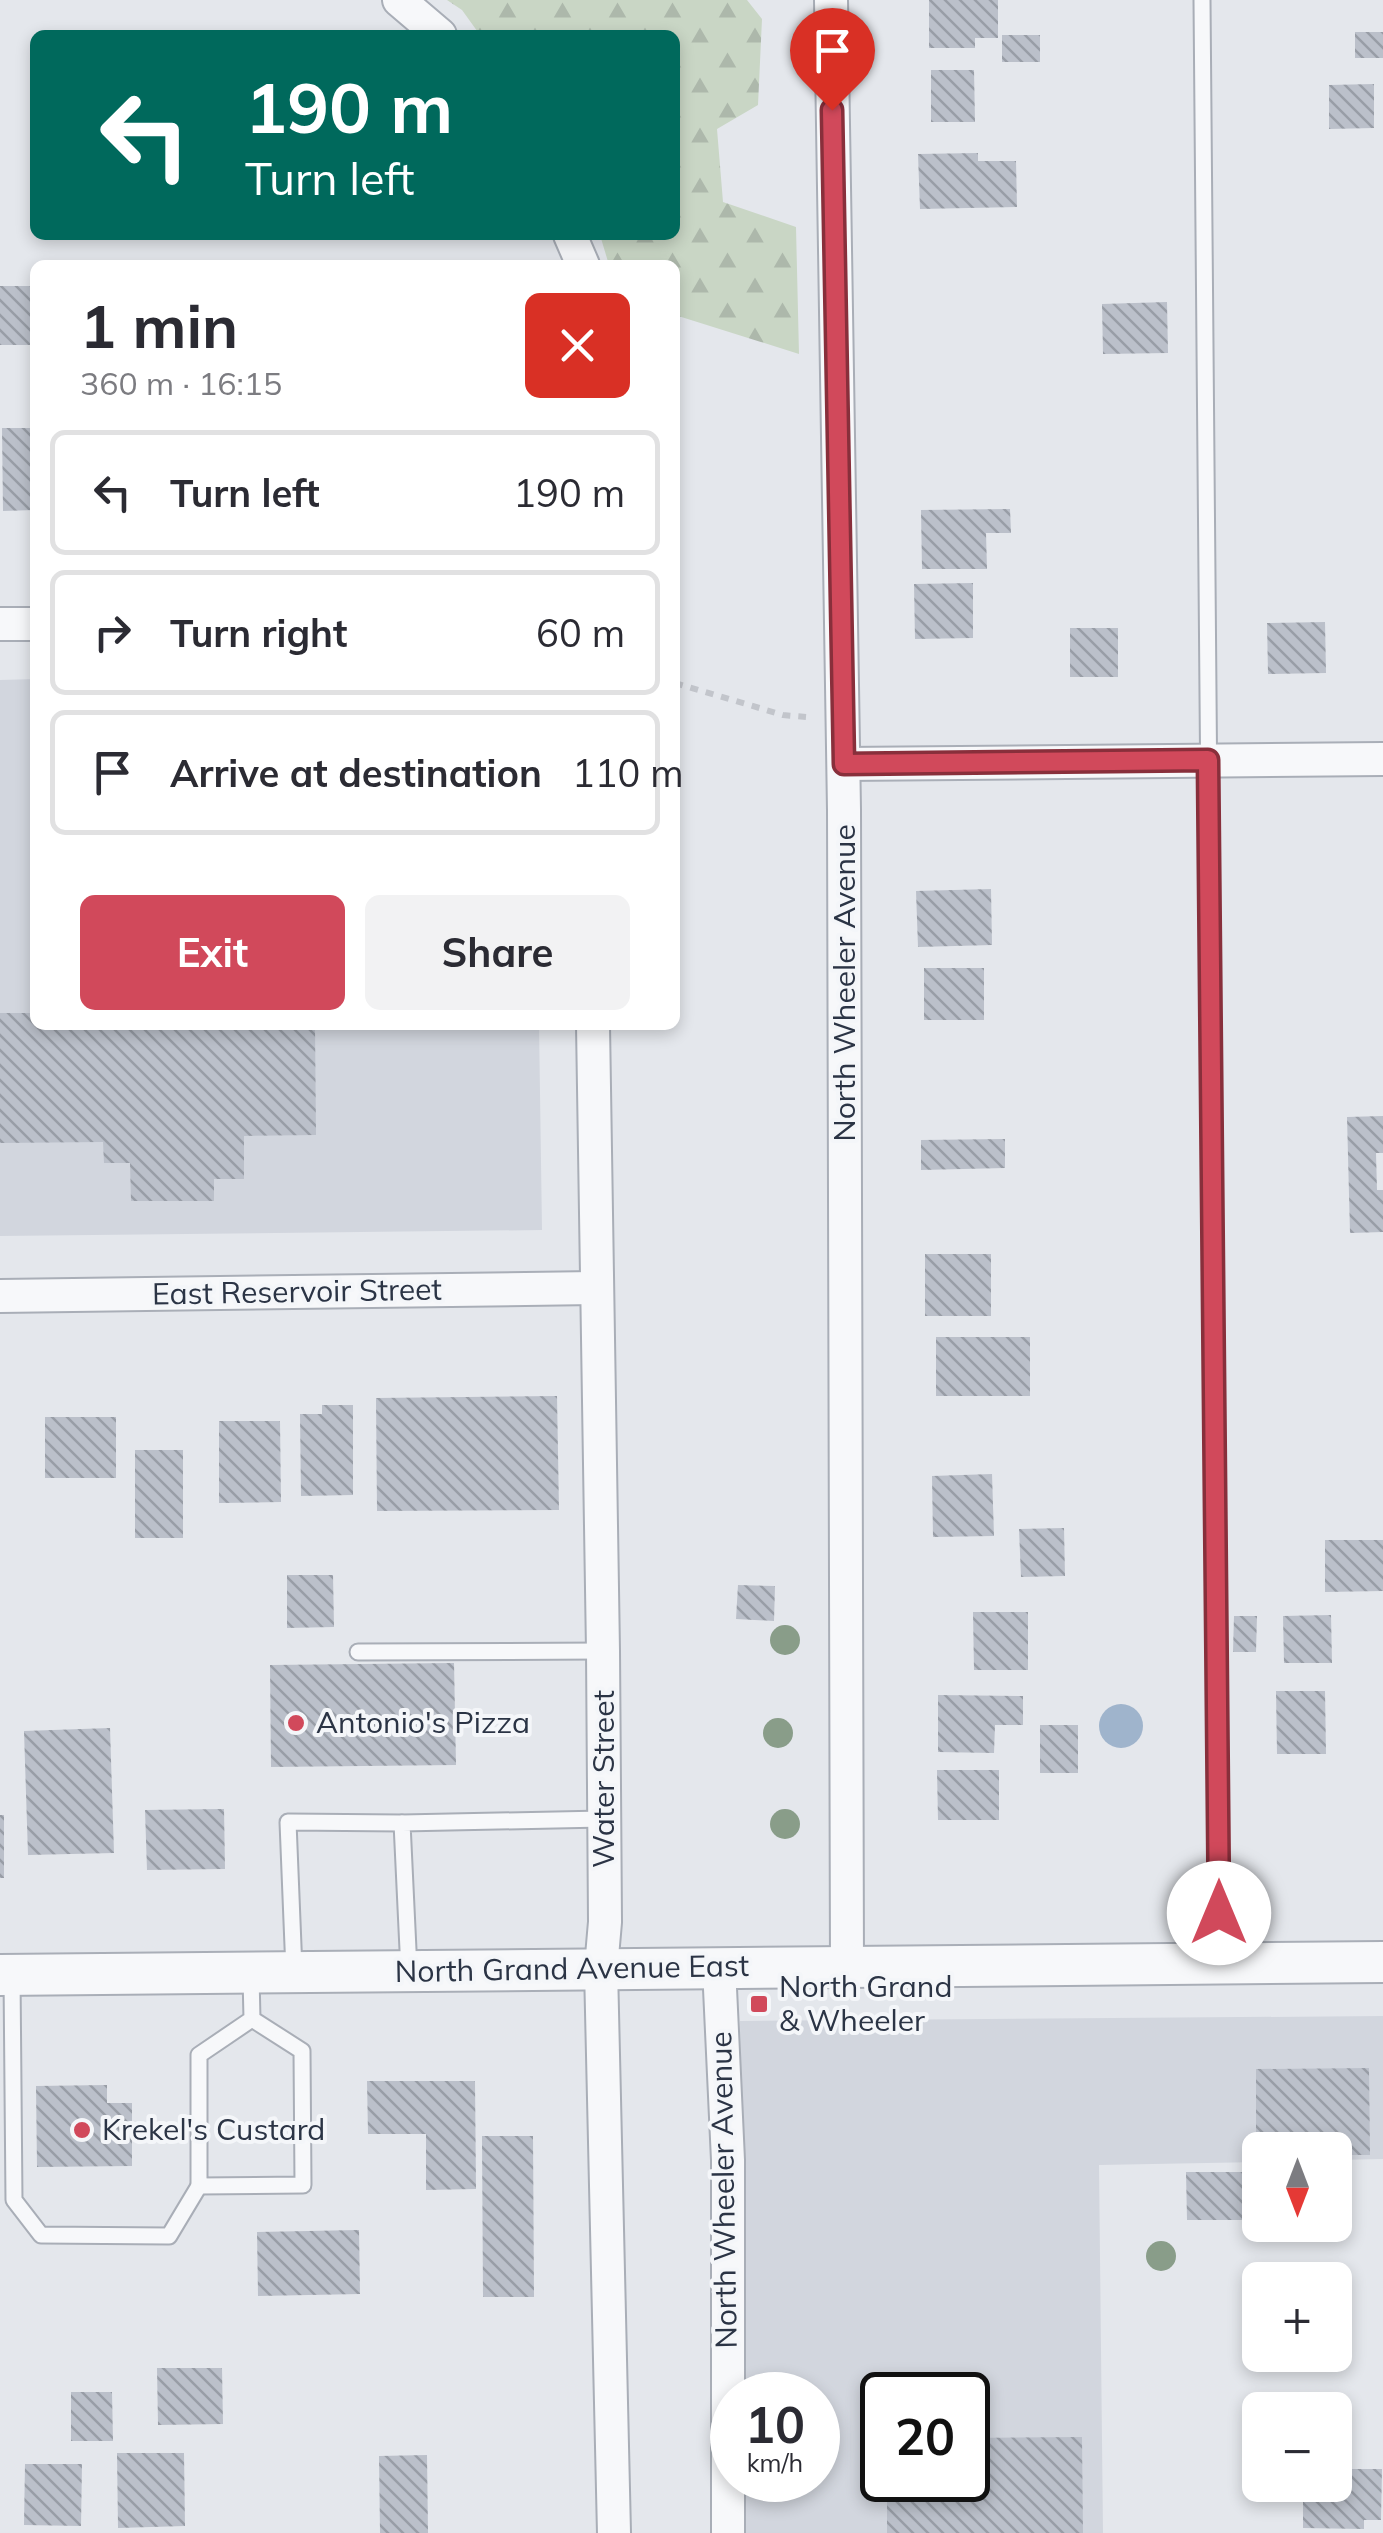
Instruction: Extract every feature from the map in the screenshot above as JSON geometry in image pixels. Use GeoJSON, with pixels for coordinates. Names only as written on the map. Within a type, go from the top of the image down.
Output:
{"type":"FeatureCollection","features":[{"type":"Feature","properties":{"kind":"street"},"geometry":{"type":"LineString","coordinates":[[398,0],[434,30]]}},
{"type":"Feature","properties":{"kind":"street","name":"North Wheeler Avenue"},"geometry":{"type":"LineString","coordinates":[[831,0],[844,764],[848,1966]]}},
{"type":"Feature","properties":{"kind":"street"},"geometry":{"type":"LineString","coordinates":[[0,624],[30,624]]}},
{"type":"Feature","properties":{"kind":"street"},"geometry":{"type":"LineString","coordinates":[[844,764],[1383,759]]}},
{"type":"Feature","properties":{"kind":"street","name":"Water Street"},"geometry":{"type":"LineString","coordinates":[[593,1030],[594,1288],[603,1651],[605,1922],[601,1968],[614,2533]]}},
{"type":"Feature","properties":{"kind":"street","name":"East Reservoir Street"},"geometry":{"type":"LineString","coordinates":[[0,1296],[594,1288]]}},
{"type":"Feature","properties":{"kind":"street","name":"North Grand Avenue East"},"geometry":{"type":"LineString","coordinates":[[6,1975],[1383,1962]]}},
{"type":"Feature","properties":{"kind":"street","name":"North Wheeler Avenue"},"geometry":{"type":"LineString","coordinates":[[719,1967],[728,2160],[728,2533]]}},
{"type":"Feature","properties":{"kind":"lane"},"geometry":{"type":"LineString","coordinates":[[1202,0],[1219,1963]]}},
{"type":"Feature","properties":{"kind":"lane"},"geometry":{"type":"LineString","coordinates":[[358,1652],[603,1651]]}},
{"type":"Feature","properties":{"kind":"lane"},"geometry":{"type":"LineString","coordinates":[[294,1971],[288,1822],[603,1819]]}},
{"type":"Feature","properties":{"kind":"lane"},"geometry":{"type":"LineString","coordinates":[[402,1823],[409,1970]]}},
{"type":"Feature","properties":{"kind":"lane"},"geometry":{"type":"LineString","coordinates":[[251,1972],[252,2019]]}},
{"type":"Feature","properties":{"kind":"lane"},"geometry":{"type":"LineString","coordinates":[[6,1975],[14,2200],[41,2235],[169,2236],[198,2186],[199,2056],[252,2019]]}},
{"type":"Feature","properties":{"kind":"lane"},"geometry":{"type":"LineString","coordinates":[[198,2186],[303,2185],[302,2052],[252,2019]]}},
{"type":"Feature","properties":{"kind":"path"},"geometry":{"type":"LineString","coordinates":[[680,685],[783,715],[842,720]]}},
{"type":"Feature","properties":{"kind":"shaded area"},"geometry":{"type":"Polygon","coordinates":[[[30,679],[30,1030],[539,1030],[542,1230],[0,1236],[0,680],[30,679]]]}},
{"type":"Feature","properties":{"kind":"shaded area"},"geometry":{"type":"Polygon","coordinates":[[[1383,2016],[1383,2159],[1352,2160],[1352,2132],[1242,2132],[1242,2162],[1099,2165],[1103,2533],[744,2533],[743,2502],[840,2502],[840,2372],[743,2372],[740,2021],[1383,2016]]]}},
{"type":"Feature","properties":{"kind":"green space"},"geometry":{"type":"Polygon","coordinates":[[[447,0],[747,0],[762,19],[758,105],[717,129],[723,202],[796,227],[799,354],[680,317],[680,260],[608,260],[602,240],[680,240],[680,30],[476,30],[462,10],[447,0]]]}},
{"type":"Feature","properties":{"kind":"water"},"geometry":{"type":"Polygon","coordinates":[[[1121,1704],[1137,1710],[1143,1726],[1137,1742],[1121,1748],[1105,1742],[1099,1726],[1105,1710],[1121,1704]]]}},
{"type":"Feature","properties":{"kind":"building"},"geometry":{"type":"Polygon","coordinates":[[[929,0],[998,0],[998,38],[975,38],[975,48],[929,48],[929,0]]]}},
{"type":"Feature","properties":{"kind":"building"},"geometry":{"type":"Polygon","coordinates":[[[1355,32],[1383,32],[1383,58],[1355,58],[1355,32]]]}},
{"type":"Feature","properties":{"kind":"building"},"geometry":{"type":"Polygon","coordinates":[[[1002,35],[1040,35],[1040,62],[1002,62],[1002,35]]]}},
{"type":"Feature","properties":{"kind":"building"},"geometry":{"type":"Polygon","coordinates":[[[931,70],[974,70],[975,122],[931,122],[931,70]]]}},
{"type":"Feature","properties":{"kind":"building"},"geometry":{"type":"Polygon","coordinates":[[[1374,84],[1374,128],[1329,129],[1329,85],[1374,84]]]}},
{"type":"Feature","properties":{"kind":"building"},"geometry":{"type":"Polygon","coordinates":[[[978,153],[978,161],[1016,161],[1017,207],[920,209],[918,154],[978,153]]]}},
{"type":"Feature","properties":{"kind":"building"},"geometry":{"type":"Polygon","coordinates":[[[0,286],[30,286],[30,345],[0,345],[0,286]]]}},
{"type":"Feature","properties":{"kind":"building"},"geometry":{"type":"Polygon","coordinates":[[[1167,302],[1168,353],[1103,354],[1102,304],[1167,302]]]}},
{"type":"Feature","properties":{"kind":"building"},"geometry":{"type":"Polygon","coordinates":[[[2,428],[30,428],[30,510],[3,511],[2,428]]]}},
{"type":"Feature","properties":{"kind":"building"},"geometry":{"type":"Polygon","coordinates":[[[1010,509],[1011,533],[986,533],[987,569],[922,569],[921,510],[1010,509]]]}},
{"type":"Feature","properties":{"kind":"building"},"geometry":{"type":"Polygon","coordinates":[[[973,583],[973,638],[915,639],[914,584],[973,583]]]}},
{"type":"Feature","properties":{"kind":"building"},"geometry":{"type":"Polygon","coordinates":[[[1325,622],[1326,673],[1268,674],[1267,623],[1325,622]]]}},
{"type":"Feature","properties":{"kind":"building"},"geometry":{"type":"Polygon","coordinates":[[[1070,628],[1118,628],[1118,677],[1070,677],[1070,628]]]}},
{"type":"Feature","properties":{"kind":"building"},"geometry":{"type":"Polygon","coordinates":[[[991,889],[992,945],[918,947],[916,891],[991,889]]]}},
{"type":"Feature","properties":{"kind":"building"},"geometry":{"type":"Polygon","coordinates":[[[924,968],[984,968],[984,1020],[924,1020],[924,968]]]}},
{"type":"Feature","properties":{"kind":"building"},"geometry":{"type":"Polygon","coordinates":[[[0,1013],[30,1013],[30,1030],[315,1030],[316,1135],[244,1136],[244,1179],[214,1179],[214,1201],[131,1201],[130,1163],[104,1163],[103,1142],[0,1143],[0,1013]]]}},
{"type":"Feature","properties":{"kind":"building"},"geometry":{"type":"Polygon","coordinates":[[[1383,1116],[1383,1153],[1376,1153],[1377,1190],[1383,1190],[1383,1232],[1350,1233],[1347,1117],[1383,1116]]]}},
{"type":"Feature","properties":{"kind":"building"},"geometry":{"type":"Polygon","coordinates":[[[1005,1139],[1005,1168],[921,1170],[921,1140],[1005,1139]]]}},
{"type":"Feature","properties":{"kind":"building"},"geometry":{"type":"Polygon","coordinates":[[[925,1254],[991,1254],[991,1316],[925,1316],[925,1254]]]}},
{"type":"Feature","properties":{"kind":"building"},"geometry":{"type":"Polygon","coordinates":[[[936,1337],[1030,1337],[1030,1396],[936,1396],[936,1337]]]}},
{"type":"Feature","properties":{"kind":"building"},"geometry":{"type":"Polygon","coordinates":[[[557,1396],[559,1510],[377,1511],[376,1398],[557,1396]]]}},
{"type":"Feature","properties":{"kind":"building"},"geometry":{"type":"Polygon","coordinates":[[[322,1405],[353,1405],[353,1495],[301,1496],[300,1414],[322,1414],[322,1405]]]}},
{"type":"Feature","properties":{"kind":"building"},"geometry":{"type":"Polygon","coordinates":[[[45,1417],[116,1417],[116,1478],[45,1478],[45,1417]]]}},
{"type":"Feature","properties":{"kind":"building"},"geometry":{"type":"Polygon","coordinates":[[[219,1421],[280,1421],[281,1502],[219,1503],[219,1421]]]}},
{"type":"Feature","properties":{"kind":"building"},"geometry":{"type":"Polygon","coordinates":[[[135,1450],[183,1450],[183,1538],[135,1538],[135,1450]]]}},
{"type":"Feature","properties":{"kind":"building"},"geometry":{"type":"Polygon","coordinates":[[[992,1474],[994,1536],[933,1537],[932,1476],[992,1474]]]}},
{"type":"Feature","properties":{"kind":"building"},"geometry":{"type":"Polygon","coordinates":[[[1064,1528],[1065,1576],[1021,1577],[1019,1529],[1064,1528]]]}},
{"type":"Feature","properties":{"kind":"building"},"geometry":{"type":"Polygon","coordinates":[[[1325,1540],[1383,1540],[1383,1591],[1325,1592],[1325,1540]]]}},
{"type":"Feature","properties":{"kind":"building"},"geometry":{"type":"Polygon","coordinates":[[[287,1575],[333,1575],[334,1627],[287,1628],[287,1575]]]}},
{"type":"Feature","properties":{"kind":"building"},"geometry":{"type":"Polygon","coordinates":[[[738,1585],[775,1586],[774,1621],[736,1619],[738,1585]]]}},
{"type":"Feature","properties":{"kind":"building"},"geometry":{"type":"Polygon","coordinates":[[[973,1612],[1028,1612],[1028,1670],[974,1670],[973,1612]]]}},
{"type":"Feature","properties":{"kind":"building"},"geometry":{"type":"Polygon","coordinates":[[[1331,1615],[1332,1663],[1284,1663],[1283,1616],[1331,1615]]]}},
{"type":"Feature","properties":{"kind":"building"},"geometry":{"type":"Polygon","coordinates":[[[1234,1616],[1257,1616],[1256,1652],[1233,1652],[1234,1616]]]}},
{"type":"Feature","properties":{"kind":"building"},"geometry":{"type":"Polygon","coordinates":[[[454,1663],[456,1765],[271,1767],[270,1665],[454,1663]]]}},
{"type":"Feature","properties":{"kind":"building"},"geometry":{"type":"Polygon","coordinates":[[[1276,1691],[1325,1691],[1326,1754],[1277,1754],[1276,1691]]]}},
{"type":"Feature","properties":{"kind":"building"},"geometry":{"type":"Polygon","coordinates":[[[938,1695],[1023,1696],[1023,1725],[995,1725],[994,1753],[938,1752],[938,1695]]]}},
{"type":"Feature","properties":{"kind":"building"},"geometry":{"type":"Polygon","coordinates":[[[1040,1725],[1078,1725],[1078,1773],[1040,1773],[1040,1725]]]}},
{"type":"Feature","properties":{"kind":"building"},"geometry":{"type":"Polygon","coordinates":[[[110,1728],[114,1853],[28,1855],[24,1731],[110,1728]]]}},
{"type":"Feature","properties":{"kind":"building"},"geometry":{"type":"Polygon","coordinates":[[[937,1770],[999,1770],[999,1820],[938,1820],[937,1770]]]}},
{"type":"Feature","properties":{"kind":"building"},"geometry":{"type":"Polygon","coordinates":[[[224,1809],[225,1869],[147,1870],[145,1810],[224,1809]]]}},
{"type":"Feature","properties":{"kind":"building"},"geometry":{"type":"Polygon","coordinates":[[[0,1815],[4,1815],[4,1878],[0,1878],[0,1815]]]}},
{"type":"Feature","properties":{"kind":"building"},"geometry":{"type":"Polygon","coordinates":[[[1369,2068],[1370,2155],[1352,2155],[1352,2132],[1256,2132],[1256,2069],[1369,2068]]]}},
{"type":"Feature","properties":{"kind":"building"},"geometry":{"type":"Polygon","coordinates":[[[367,2081],[475,2081],[476,2189],[426,2190],[426,2134],[368,2134],[367,2081]]]}},
{"type":"Feature","properties":{"kind":"building"},"geometry":{"type":"Polygon","coordinates":[[[107,2085],[107,2103],[132,2103],[132,2166],[37,2167],[36,2086],[107,2085]]]}},
{"type":"Feature","properties":{"kind":"building"},"geometry":{"type":"Polygon","coordinates":[[[482,2136],[533,2136],[534,2297],[483,2297],[482,2136]]]}},
{"type":"Feature","properties":{"kind":"building"},"geometry":{"type":"Polygon","coordinates":[[[1186,2172],[1242,2172],[1242,2220],[1187,2220],[1186,2172]]]}},
{"type":"Feature","properties":{"kind":"building"},"geometry":{"type":"Polygon","coordinates":[[[359,2230],[360,2294],[258,2296],[257,2232],[359,2230]]]}},
{"type":"Feature","properties":{"kind":"building"},"geometry":{"type":"Polygon","coordinates":[[[157,2368],[222,2368],[223,2424],[158,2425],[157,2368]]]}},
{"type":"Feature","properties":{"kind":"building"},"geometry":{"type":"Polygon","coordinates":[[[71,2392],[112,2392],[113,2441],[71,2441],[71,2392]]]}},
{"type":"Feature","properties":{"kind":"building"},"geometry":{"type":"Polygon","coordinates":[[[1082,2437],[1083,2533],[887,2533],[887,2502],[990,2502],[990,2438],[1082,2437]]]}},
{"type":"Feature","properties":{"kind":"building"},"geometry":{"type":"Polygon","coordinates":[[[117,2453],[184,2453],[185,2526],[118,2528],[117,2453]]]}},
{"type":"Feature","properties":{"kind":"building"},"geometry":{"type":"Polygon","coordinates":[[[427,2455],[428,2533],[380,2533],[379,2456],[427,2455]]]}},
{"type":"Feature","properties":{"kind":"building"},"geometry":{"type":"Polygon","coordinates":[[[25,2464],[82,2464],[81,2526],[24,2525],[25,2464]]]}},
{"type":"Feature","properties":{"kind":"building"},"geometry":{"type":"Polygon","coordinates":[[[1352,2469],[1382,2469],[1381,2520],[1364,2520],[1364,2529],[1303,2528],[1303,2502],[1352,2502],[1352,2469]]]}},
{"type":"Feature","properties":{"kind":"place","name":"Antonio's Pizza"},"geometry":{"type":"Point","coordinates":[296,1723]}},
{"type":"Feature","properties":{"kind":"place","name":"North Grand & Wheeler"},"geometry":{"type":"Point","coordinates":[759,2004]}},
{"type":"Feature","properties":{"kind":"place","name":"Krekel's Custard"},"geometry":{"type":"Point","coordinates":[82,2130]}},
{"type":"Feature","properties":{"kind":"route"},"geometry":{"type":"LineString","coordinates":[[832,110],[844,764],[1208,760],[1219,1913]]}}]}
